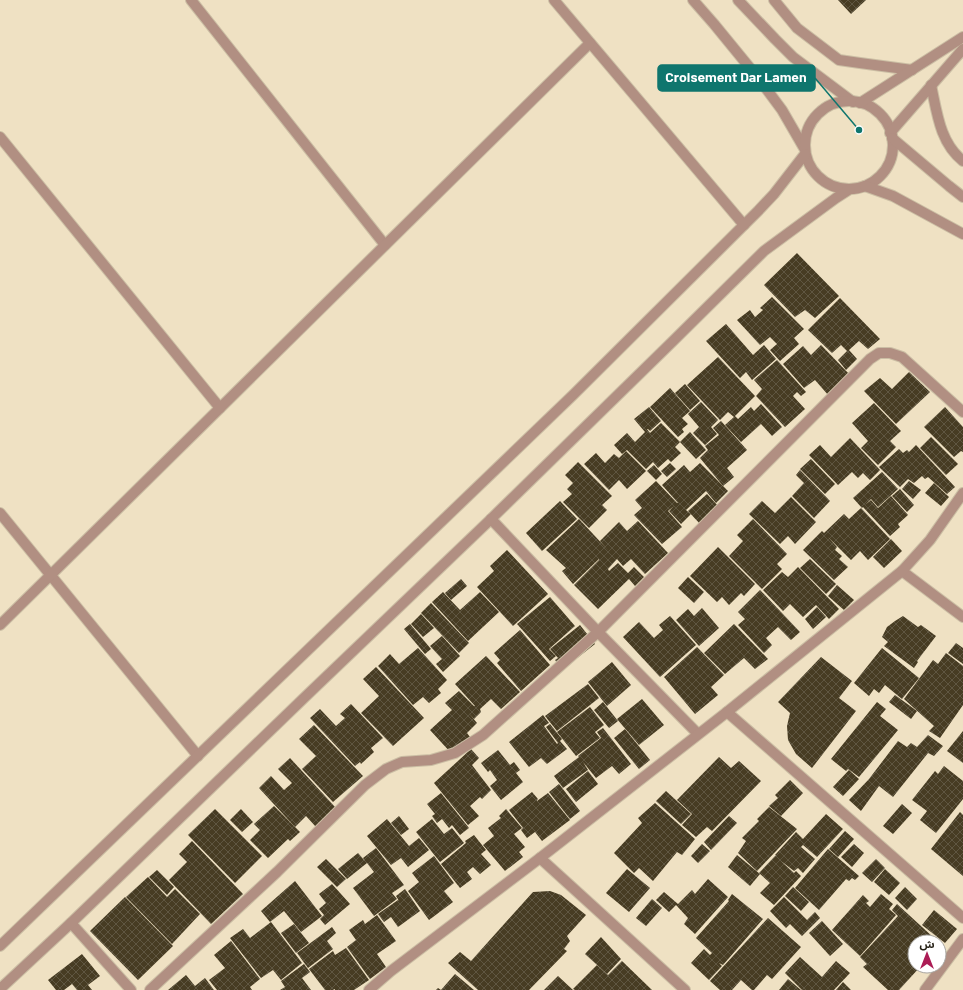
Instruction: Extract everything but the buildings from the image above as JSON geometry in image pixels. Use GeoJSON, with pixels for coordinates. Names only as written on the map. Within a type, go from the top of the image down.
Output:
{"type":"FeatureCollection","features":[{"type":"Feature","properties":{"kind":"street"},"geometry":{"type":"LineString","coordinates":[[191,0],[385,245]]}},
{"type":"Feature","properties":{"kind":"street"},"geometry":{"type":"LineString","coordinates":[[554,0],[744,225]]}},
{"type":"Feature","properties":{"kind":"street"},"geometry":{"type":"LineString","coordinates":[[0,946],[573,395],[744,225],[774,194],[805,151],[806,133],[813,119],[824,109],[838,103],[856,103],[864,104],[875,110],[883,118],[889,128],[891,136],[892,154],[887,167],[877,179],[865,186],[850,189],[838,188],[826,184],[816,176],[810,166],[805,151],[782,110],[759,79],[693,0]]}},
{"type":"Feature","properties":{"kind":"street"},"geometry":{"type":"LineString","coordinates":[[738,0],[793,57],[856,103]]}},
{"type":"Feature","properties":{"kind":"street"},"geometry":{"type":"LineString","coordinates":[[774,0],[796,28],[839,60],[912,70]]}},
{"type":"Feature","properties":{"kind":"street"},"geometry":{"type":"LineString","coordinates":[[856,103],[912,70],[963,37]]}},
{"type":"Feature","properties":{"kind":"street"},"geometry":{"type":"LineString","coordinates":[[0,625],[590,43]]}},
{"type":"Feature","properties":{"kind":"street"},"geometry":{"type":"LineString","coordinates":[[891,136],[931,85],[963,49]]}},
{"type":"Feature","properties":{"kind":"street"},"geometry":{"type":"LineString","coordinates":[[931,85],[944,139],[956,156],[963,161]]}},
{"type":"Feature","properties":{"kind":"street"},"geometry":{"type":"LineString","coordinates":[[891,136],[963,197]]}},
{"type":"Feature","properties":{"kind":"street"},"geometry":{"type":"LineString","coordinates":[[0,137],[220,408]]}},
{"type":"Feature","properties":{"kind":"street"},"geometry":{"type":"LineString","coordinates":[[865,186],[894,196],[963,234]]}},
{"type":"Feature","properties":{"kind":"street"},"geometry":{"type":"LineString","coordinates":[[0,989],[71,923],[491,519],[764,251],[850,189]]}},
{"type":"Feature","properties":{"kind":"street"},"geometry":{"type":"LineString","coordinates":[[150,990],[278,872],[365,786],[386,769],[402,762],[431,760],[455,753],[483,735],[598,632],[870,359],[879,353],[890,353],[902,356],[963,412]]}},
{"type":"Feature","properties":{"kind":"street"},"geometry":{"type":"LineString","coordinates":[[369,990],[391,971],[540,858],[727,712],[902,571],[930,540],[963,494]]}},
{"type":"Feature","properties":{"kind":"street"},"geometry":{"type":"LineString","coordinates":[[0,513],[198,756]]}},
{"type":"Feature","properties":{"kind":"street"},"geometry":{"type":"LineString","coordinates":[[491,519],[598,632],[698,734]]}},
{"type":"Feature","properties":{"kind":"street"},"geometry":{"type":"LineString","coordinates":[[902,571],[963,617]]}},
{"type":"Feature","properties":{"kind":"street"},"geometry":{"type":"LineString","coordinates":[[727,712],[963,918]]}},
{"type":"Feature","properties":{"kind":"street"},"geometry":{"type":"LineString","coordinates":[[540,858],[685,990]]}},
{"type":"Feature","properties":{"kind":"street"},"geometry":{"type":"LineString","coordinates":[[71,923],[131,990]]}},
{"type":"Feature","properties":{"kind":"street"},"geometry":{"type":"LineString","coordinates":[[925,990],[963,939]]}},
{"type":"Feature","properties":{"kind":"place","name":"Croisement Dar Lamen"},"geometry":{"type":"Point","coordinates":[859,130]}}]}
